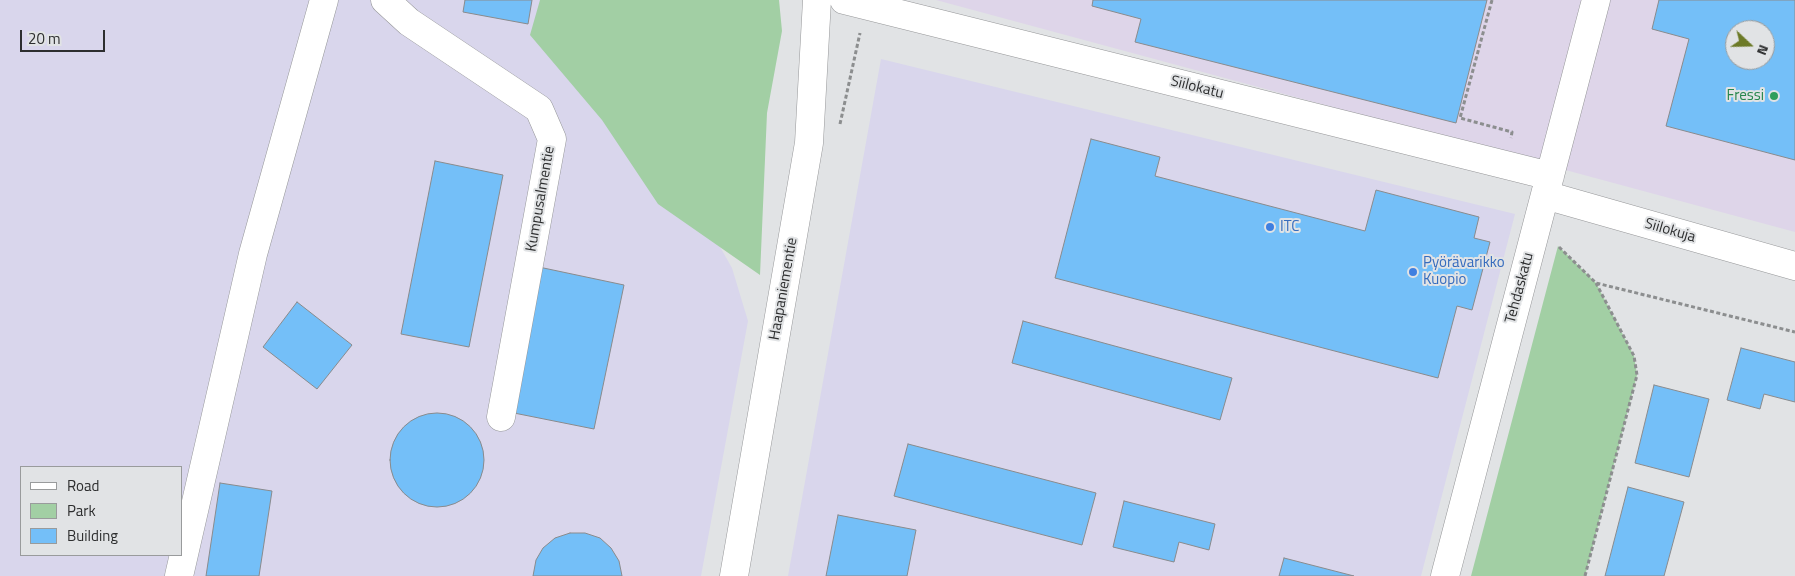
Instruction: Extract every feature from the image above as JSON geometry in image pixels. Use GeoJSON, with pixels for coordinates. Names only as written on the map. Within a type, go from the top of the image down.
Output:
{"type":"FeatureCollection","features":[{"type":"Feature","properties":{"kind":"street"},"geometry":{"type":"LineString","coordinates":[[179,576],[253,254],[324,0]]}},
{"type":"Feature","properties":{"kind":"street","name":"Kumpusalmentie"},"geometry":{"type":"LineString","coordinates":[[385,0],[409,22],[539,108],[552,139],[501,417]]}},
{"type":"Feature","properties":{"kind":"street","name":"Haapaniementie"},"geometry":{"type":"LineString","coordinates":[[734,576],[809,143],[817,0]]}},
{"type":"Feature","properties":{"kind":"street","name":"Siilokatu"},"geometry":{"type":"LineString","coordinates":[[844,0],[1547,186]]}},
{"type":"Feature","properties":{"kind":"street","name":"Tehdaskatu"},"geometry":{"type":"LineString","coordinates":[[1445,576],[1596,0]]}},
{"type":"Feature","properties":{"kind":"street","name":"Siilokuja"},"geometry":{"type":"LineString","coordinates":[[1547,186],[1795,266]]}},
{"type":"Feature","properties":{"kind":"path"},"geometry":{"type":"LineString","coordinates":[[1492,0],[1460,118],[1512,132]]}},
{"type":"Feature","properties":{"kind":"path"},"geometry":{"type":"LineString","coordinates":[[1558,246],[1596,283],[1634,356],[1637,375],[1584,576]]}},
{"type":"Feature","properties":{"kind":"path"},"geometry":{"type":"LineString","coordinates":[[1596,283],[1795,332]]}},
{"type":"Feature","properties":{"kind":"shaded area"},"geometry":{"type":"Polygon","coordinates":[[[0,0],[772,0],[692,197],[732,268],[748,321],[701,576],[0,576],[0,0]]]}},
{"type":"Feature","properties":{"kind":"shaded area"},"geometry":{"type":"Polygon","coordinates":[[[936,0],[1795,0],[1795,232],[936,0]]]}},
{"type":"Feature","properties":{"kind":"shaded area"},"geometry":{"type":"Polygon","coordinates":[[[881,59],[1515,214],[1421,576],[788,576],[881,59]]]}},
{"type":"Feature","properties":{"kind":"green space"},"geometry":{"type":"Polygon","coordinates":[[[540,0],[779,0],[782,31],[767,113],[760,275],[658,204],[602,120],[530,35],[540,0]]]}},
{"type":"Feature","properties":{"kind":"green space"},"geometry":{"type":"Polygon","coordinates":[[[1558,246],[1596,283],[1634,356],[1637,375],[1585,576],[1471,576],[1558,246]]]}},
{"type":"Feature","properties":{"kind":"building"},"geometry":{"type":"Polygon","coordinates":[[[465,0],[532,0],[528,24],[463,12],[465,0]]]}},
{"type":"Feature","properties":{"kind":"building"},"geometry":{"type":"Polygon","coordinates":[[[1093,0],[1487,0],[1456,123],[1135,42],[1141,19],[1092,6],[1093,0]]]}},
{"type":"Feature","properties":{"kind":"building"},"geometry":{"type":"Polygon","coordinates":[[[1659,0],[1795,0],[1795,160],[1666,126],[1689,39],[1652,29],[1659,0]]]}},
{"type":"Feature","properties":{"kind":"building"},"geometry":{"type":"Polygon","coordinates":[[[1091,139],[1160,157],[1155,176],[1365,231],[1376,190],[1479,217],[1474,238],[1490,242],[1472,310],[1457,306],[1438,378],[1055,278],[1091,139]]]}},
{"type":"Feature","properties":{"kind":"building"},"geometry":{"type":"Polygon","coordinates":[[[435,161],[503,175],[469,347],[401,334],[435,161]]]}},
{"type":"Feature","properties":{"kind":"building"},"geometry":{"type":"Polygon","coordinates":[[[534,266],[624,285],[594,429],[504,411],[534,266]]]}},
{"type":"Feature","properties":{"kind":"building"},"geometry":{"type":"Polygon","coordinates":[[[297,302],[352,345],[317,389],[263,347],[297,302]]]}},
{"type":"Feature","properties":{"kind":"building"},"geometry":{"type":"Polygon","coordinates":[[[1023,321],[1232,378],[1220,420],[1012,363],[1023,321]]]}},
{"type":"Feature","properties":{"kind":"building"},"geometry":{"type":"Polygon","coordinates":[[[1741,348],[1795,362],[1795,402],[1764,394],[1760,409],[1727,400],[1741,348]]]}},
{"type":"Feature","properties":{"kind":"building"},"geometry":{"type":"Polygon","coordinates":[[[1654,385],[1709,399],[1689,477],[1635,463],[1654,385]]]}},
{"type":"Feature","properties":{"kind":"building"},"geometry":{"type":"Polygon","coordinates":[[[437,413],[455,417],[470,427],[480,442],[484,460],[480,478],[470,493],[455,503],[437,507],[419,503],[404,493],[394,478],[390,460],[394,442],[404,427],[419,417],[437,413]]]}},
{"type":"Feature","properties":{"kind":"building"},"geometry":{"type":"Polygon","coordinates":[[[908,444],[1096,493],[1082,545],[894,496],[908,444]]]}},
{"type":"Feature","properties":{"kind":"building"},"geometry":{"type":"Polygon","coordinates":[[[220,483],[272,491],[259,576],[206,576],[220,483]]]}},
{"type":"Feature","properties":{"kind":"building"},"geometry":{"type":"Polygon","coordinates":[[[1628,487],[1684,502],[1664,576],[1605,576],[1628,487]]]}},
{"type":"Feature","properties":{"kind":"building"},"geometry":{"type":"Polygon","coordinates":[[[1124,501],[1215,524],[1209,550],[1179,542],[1174,562],[1113,547],[1124,501]]]}},
{"type":"Feature","properties":{"kind":"building"},"geometry":{"type":"Polygon","coordinates":[[[838,515],[916,530],[907,576],[826,576],[838,515]]]}},
{"type":"Feature","properties":{"kind":"building"},"geometry":{"type":"Polygon","coordinates":[[[570,533],[585,533],[600,538],[611,548],[619,561],[622,576],[533,576],[536,560],[543,548],[555,538],[570,533]]]}},
{"type":"Feature","properties":{"kind":"building"},"geometry":{"type":"Polygon","coordinates":[[[1284,558],[1354,576],[1279,576],[1284,558]]]}},
{"type":"Feature","properties":{"kind":"place","name":"Fressi"},"geometry":{"type":"Point","coordinates":[1774,96]}},
{"type":"Feature","properties":{"kind":"place","name":"ITC"},"geometry":{"type":"Point","coordinates":[1270,227]}},
{"type":"Feature","properties":{"kind":"place","name":"Pyörävarikko Kuopio"},"geometry":{"type":"Point","coordinates":[1413,272]}}]}
